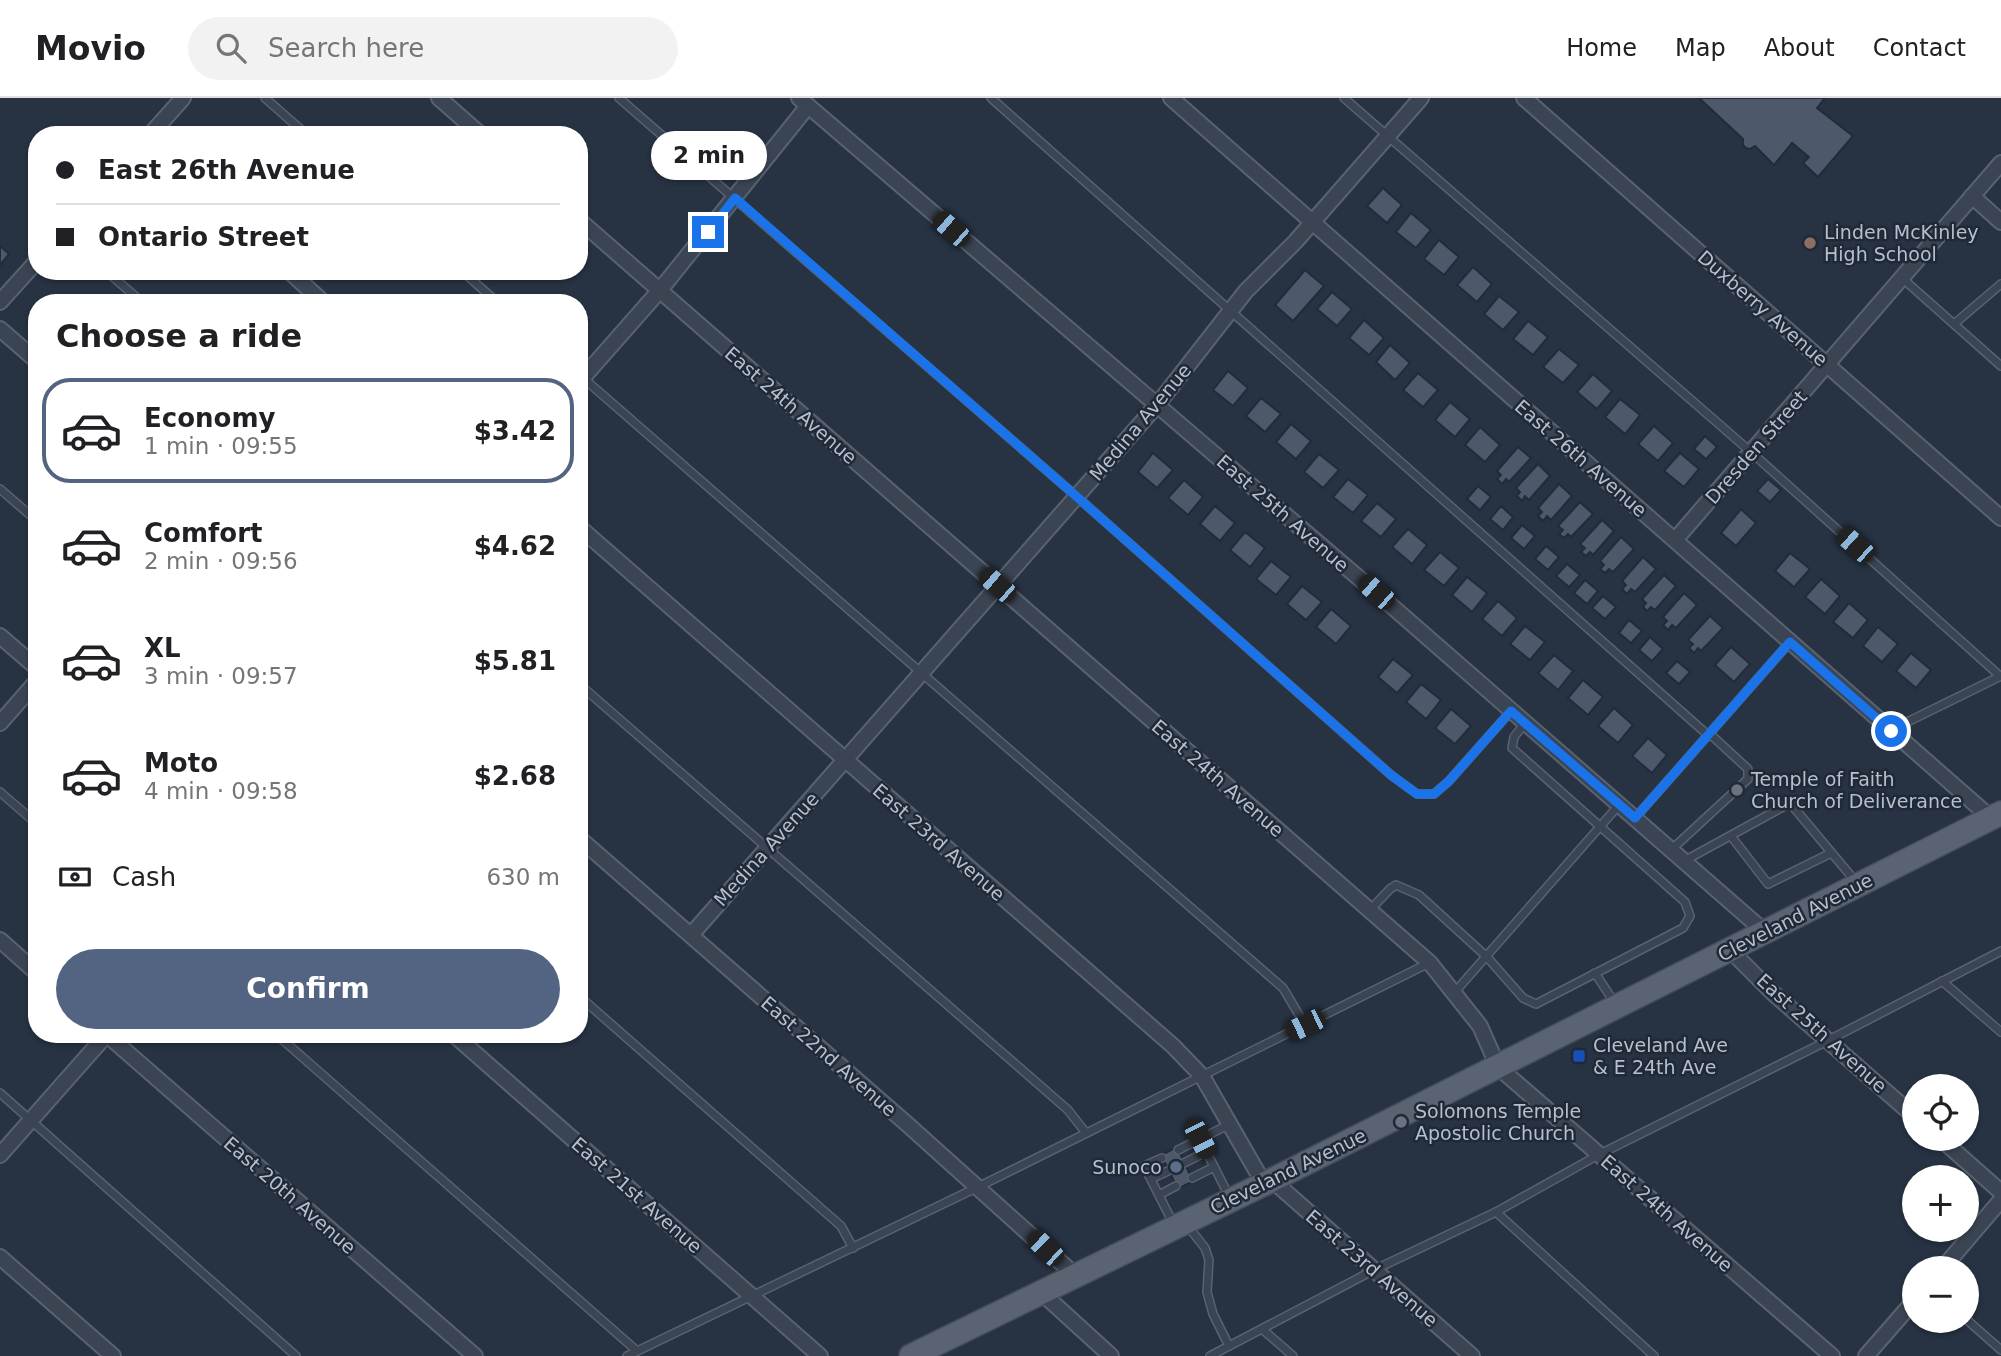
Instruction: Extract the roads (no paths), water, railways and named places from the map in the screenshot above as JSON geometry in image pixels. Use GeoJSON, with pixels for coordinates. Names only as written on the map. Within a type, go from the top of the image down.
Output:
{"type":"FeatureCollection","features":[{"type":"Feature","properties":{"kind":"main road","name":"Cleveland Avenue"},"geometry":{"type":"LineString","coordinates":[[911,1356],[1268,1182],[1858,885],[1997,818]]}},
{"type":"Feature","properties":{"kind":"street"},"geometry":{"type":"LineString","coordinates":[[158,126],[183,98]]}},
{"type":"Feature","properties":{"kind":"street"},"geometry":{"type":"LineString","coordinates":[[439,98],[471,126]]}},
{"type":"Feature","properties":{"kind":"street","name":"East 26th Avenue"},"geometry":{"type":"LineString","coordinates":[[1171,98],[1891,731],[1997,818]]}},
{"type":"Feature","properties":{"kind":"street","name":"Medina Avenue"},"geometry":{"type":"LineString","coordinates":[[691,935],[1157,405],[1246,291],[1312,222],[1421,98]]}},
{"type":"Feature","properties":{"kind":"street","name":"Duxberry Avenue"},"geometry":{"type":"LineString","coordinates":[[1530,100],[2001,518]]}},
{"type":"Feature","properties":{"kind":"street"},"geometry":{"type":"LineString","coordinates":[[588,370],[660,290],[735,198],[805,101]]}},
{"type":"Feature","properties":{"kind":"street","name":"East 25th Avenue"},"geometry":{"type":"LineString","coordinates":[[805,101],[1765,932]]}},
{"type":"Feature","properties":{"kind":"street","name":"Dresden Street"},"geometry":{"type":"LineString","coordinates":[[1675,540],[2001,163]]}},
{"type":"Feature","properties":{"kind":"street"},"geometry":{"type":"LineString","coordinates":[[1972,196],[2001,222]]}},
{"type":"Feature","properties":{"kind":"street","name":"East 24th Avenue"},"geometry":{"type":"LineString","coordinates":[[588,228],[1430,963],[1480,1026],[1498,1066],[1832,1356]]}},
{"type":"Feature","properties":{"kind":"street"},"geometry":{"type":"LineString","coordinates":[[0,302],[28,271]]}},
{"type":"Feature","properties":{"kind":"street"},"geometry":{"type":"LineString","coordinates":[[299,280],[314,294]]}},
{"type":"Feature","properties":{"kind":"street"},"geometry":{"type":"LineString","coordinates":[[0,329],[28,354]]}},
{"type":"Feature","properties":{"kind":"street","name":"East 23rd Avenue"},"geometry":{"type":"LineString","coordinates":[[588,535],[1173,1046],[1202,1076],[1268,1182],[1472,1356]]}},
{"type":"Feature","properties":{"kind":"street"},"geometry":{"type":"LineString","coordinates":[[0,636],[28,660]]}},
{"type":"Feature","properties":{"kind":"street"},"geometry":{"type":"LineString","coordinates":[[0,723],[28,691]]}},
{"type":"Feature","properties":{"kind":"street","name":"East 22nd Avenue"},"geometry":{"type":"LineString","coordinates":[[588,846],[1076,1276]]}},
{"type":"Feature","properties":{"kind":"street"},"geometry":{"type":"LineString","coordinates":[[0,940],[28,965]]}},
{"type":"Feature","properties":{"kind":"street","name":"East 25th Avenue"},"geometry":{"type":"LineString","coordinates":[[1730,950],[1773,993],[1902,1105]]}},
{"type":"Feature","properties":{"kind":"street"},"geometry":{"type":"LineString","coordinates":[[0,1155],[99,1043]]}},
{"type":"Feature","properties":{"kind":"street","name":"East 20th Avenue"},"geometry":{"type":"LineString","coordinates":[[117,1043],[475,1356]]}},
{"type":"Feature","properties":{"kind":"street","name":"East 21st Avenue"},"geometry":{"type":"LineString","coordinates":[[463,1043],[820,1356]]}},
{"type":"Feature","properties":{"kind":"street"},"geometry":{"type":"LineString","coordinates":[[1955,1151],[2001,1192]]}},
{"type":"Feature","properties":{"kind":"street"},"geometry":{"type":"LineString","coordinates":[[1953,1256],[2001,1200]]}},
{"type":"Feature","properties":{"kind":"street"},"geometry":{"type":"LineString","coordinates":[[0,1257],[113,1356]]}},
{"type":"Feature","properties":{"kind":"street"},"geometry":{"type":"LineString","coordinates":[[1042,1293],[1111,1356]]}},
{"type":"Feature","properties":{"kind":"street"},"geometry":{"type":"LineString","coordinates":[[1866,1356],[1902,1315]]}},
{"type":"Feature","properties":{"kind":"lane"},"geometry":{"type":"LineString","coordinates":[[265,98],[297,126]]}},
{"type":"Feature","properties":{"kind":"lane"},"geometry":{"type":"LineString","coordinates":[[620,98],[1391,775],[1417,794],[1434,794],[1449,781],[1511,711]]}},
{"type":"Feature","properties":{"kind":"lane"},"geometry":{"type":"LineString","coordinates":[[991,98],[1748,769],[1748,779],[1671,850]]}},
{"type":"Feature","properties":{"kind":"lane"},"geometry":{"type":"LineString","coordinates":[[1344,98],[1751,452],[2001,676],[1891,731]]}},
{"type":"Feature","properties":{"kind":"lane"},"geometry":{"type":"LineString","coordinates":[[1902,278],[2001,366]]}},
{"type":"Feature","properties":{"kind":"lane"},"geometry":{"type":"LineString","coordinates":[[116,280],[133,294]]}},
{"type":"Feature","properties":{"kind":"lane"},"geometry":{"type":"LineString","coordinates":[[472,280],[488,294]]}},
{"type":"Feature","properties":{"kind":"lane"},"geometry":{"type":"LineString","coordinates":[[1954,324],[2001,284]]}},
{"type":"Feature","properties":{"kind":"lane"},"geometry":{"type":"LineString","coordinates":[[588,384],[1283,988],[1305,1025]]}},
{"type":"Feature","properties":{"kind":"lane"},"geometry":{"type":"LineString","coordinates":[[0,489],[28,513]]}},
{"type":"Feature","properties":{"kind":"lane"},"geometry":{"type":"LineString","coordinates":[[1635,818],[1790,642]]}},
{"type":"Feature","properties":{"kind":"lane"},"geometry":{"type":"LineString","coordinates":[[588,692],[1068,1110],[1087,1133]]}},
{"type":"Feature","properties":{"kind":"lane"},"geometry":{"type":"LineString","coordinates":[[1370,910],[1396,885],[1419,895],[1487,957],[1523,998],[1532,1003],[1544,1000],[1683,928],[1690,916],[1685,902],[1512,748],[1514,737],[1525,723]]}},
{"type":"Feature","properties":{"kind":"lane"},"geometry":{"type":"LineString","coordinates":[[0,792],[28,816]]}},
{"type":"Feature","properties":{"kind":"lane"},"geometry":{"type":"LineString","coordinates":[[1684,861],[1790,803],[1858,885]]}},
{"type":"Feature","properties":{"kind":"lane"},"geometry":{"type":"LineString","coordinates":[[1454,993],[1619,805]]}},
{"type":"Feature","properties":{"kind":"lane"},"geometry":{"type":"LineString","coordinates":[[1731,836],[1768,884],[1831,853]]}},
{"type":"Feature","properties":{"kind":"lane"},"geometry":{"type":"LineString","coordinates":[[1210,1356],[1374,1270],[1496,1212],[1600,1154],[2001,951]]}},
{"type":"Feature","properties":{"kind":"lane"},"geometry":{"type":"LineString","coordinates":[[627,1356],[978,1187],[1430,963]]}},
{"type":"Feature","properties":{"kind":"lane"},"geometry":{"type":"LineString","coordinates":[[1595,973],[1617,1007]]}},
{"type":"Feature","properties":{"kind":"lane"},"geometry":{"type":"LineString","coordinates":[[1942,981],[2001,1032]]}},
{"type":"Feature","properties":{"kind":"lane"},"geometry":{"type":"LineString","coordinates":[[588,1004],[841,1226],[853,1248]]}},
{"type":"Feature","properties":{"kind":"lane"},"geometry":{"type":"LineString","coordinates":[[286,1043],[637,1351]]}},
{"type":"Feature","properties":{"kind":"lane"},"geometry":{"type":"LineString","coordinates":[[0,1093],[296,1356]]}},
{"type":"Feature","properties":{"kind":"lane"},"geometry":{"type":"LineString","coordinates":[[1178,1150],[1231,1124]]}},
{"type":"Feature","properties":{"kind":"lane"},"geometry":{"type":"LineString","coordinates":[[1200,1139],[1231,1200]]}},
{"type":"Feature","properties":{"kind":"lane"},"geometry":{"type":"LineString","coordinates":[[1184,1163],[1206,1152]]}},
{"type":"Feature","properties":{"kind":"lane"},"geometry":{"type":"LineString","coordinates":[[1162,1158],[1144,1166],[1159,1195],[1180,1224],[1205,1248],[1209,1260],[1208,1292],[1213,1314],[1229,1346]]}},
{"type":"Feature","properties":{"kind":"lane"},"geometry":{"type":"LineString","coordinates":[[1192,1178],[1214,1167]]}},
{"type":"Feature","properties":{"kind":"lane"},"geometry":{"type":"LineString","coordinates":[[1151,1180],[1168,1171]]}},
{"type":"Feature","properties":{"kind":"lane"},"geometry":{"type":"LineString","coordinates":[[1159,1195],[1176,1186]]}},
{"type":"Feature","properties":{"kind":"lane"},"geometry":{"type":"LineString","coordinates":[[1496,1212],[1654,1356]]}},
{"type":"Feature","properties":{"kind":"lane"},"geometry":{"type":"LineString","coordinates":[[1262,1329],[1293,1356]]}},
{"type":"Feature","properties":{"kind":"lane"},"geometry":{"type":"LineString","coordinates":[[1979,1331],[2001,1350]]}},
{"type":"Feature","properties":{"kind":"place","name":"Linden McKinley High School"},"geometry":{"type":"Point","coordinates":[1810,243]}},
{"type":"Feature","properties":{"kind":"place","name":"Temple of Faith Church of Deliverance"},"geometry":{"type":"Point","coordinates":[1737,790]}},
{"type":"Feature","properties":{"kind":"place","name":"Cleveland Ave & E 24th Ave"},"geometry":{"type":"Point","coordinates":[1579,1056]}},
{"type":"Feature","properties":{"kind":"place","name":"Solomons Temple Apostolic Church"},"geometry":{"type":"Point","coordinates":[1401,1122]}},
{"type":"Feature","properties":{"kind":"place","name":"Sunoco"},"geometry":{"type":"Point","coordinates":[1176,1167]}}]}
